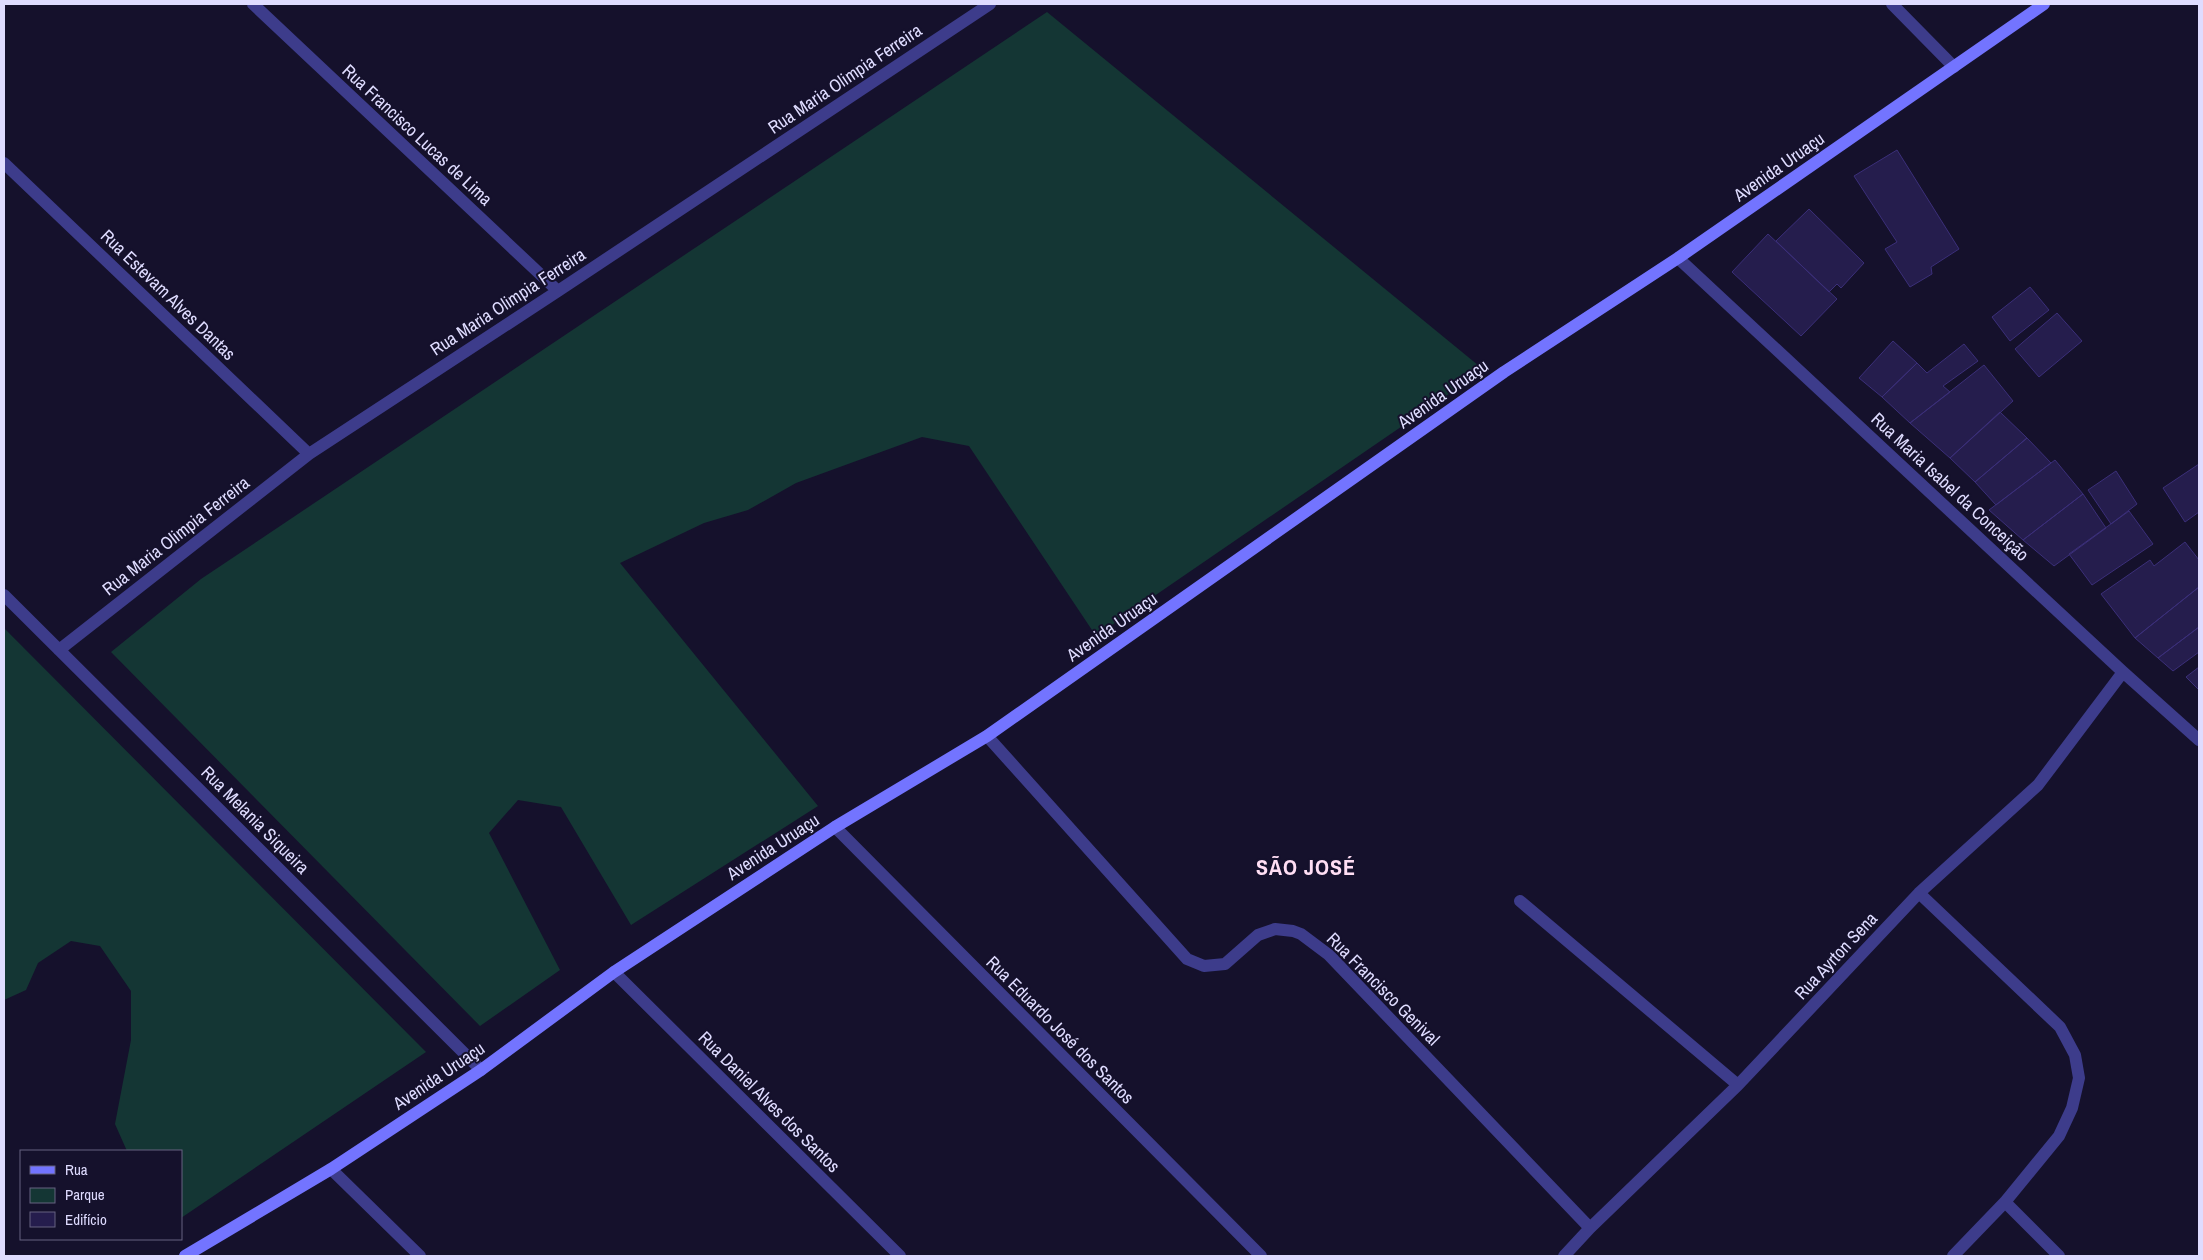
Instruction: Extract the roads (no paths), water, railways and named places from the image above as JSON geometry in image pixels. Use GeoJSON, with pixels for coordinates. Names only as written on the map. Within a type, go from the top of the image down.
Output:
{"type":"FeatureCollection","features":[{"type":"Feature","properties":{"kind":"street","name":"Rua Francisco Lucas de Lima"},"geometry":{"type":"LineString","coordinates":[[253,4],[558,291]]}},
{"type":"Feature","properties":{"kind":"street","name":"Rua Maria Olimpia Ferreira"},"geometry":{"type":"LineString","coordinates":[[60,650],[309,454],[990,4]]}},
{"type":"Feature","properties":{"kind":"street"},"geometry":{"type":"LineString","coordinates":[[1892,4],[1954,67]]}},
{"type":"Feature","properties":{"kind":"street","name":"Avenida Uruaçu"},"geometry":{"type":"LineString","coordinates":[[185,1256],[331,1169],[481,1070],[614,972],[835,828],[986,736],[1504,372],[1678,258],[2044,4]]}},
{"type":"Feature","properties":{"kind":"street","name":"Rua Estevam Alves Dantas"},"geometry":{"type":"LineString","coordinates":[[4,162],[309,454]]}},
{"type":"Feature","properties":{"kind":"street","name":"Rua Maria Isabel da Conceição"},"geometry":{"type":"LineString","coordinates":[[1678,258],[2123,672],[2199,740]]}},
{"type":"Feature","properties":{"kind":"street","name":"Rua Melania Siqueira"},"geometry":{"type":"LineString","coordinates":[[4,595],[481,1070]]}},
{"type":"Feature","properties":{"kind":"street","name":"Rua Ayrton Sena"},"geometry":{"type":"LineString","coordinates":[[1564,1256],[1590,1228],[1738,1085],[1919,893],[2038,785],[2123,672]]}},
{"type":"Feature","properties":{"kind":"street","name":"Rua Francisco Genival"},"geometry":{"type":"LineString","coordinates":[[986,736],[1187,959],[1204,966],[1224,964],[1258,935],[1275,929],[1301,934],[1329,955],[1590,1228]]}},
{"type":"Feature","properties":{"kind":"street","name":"Rua Eduardo José dos Santos"},"geometry":{"type":"LineString","coordinates":[[835,828],[1261,1256]]}},
{"type":"Feature","properties":{"kind":"street"},"geometry":{"type":"LineString","coordinates":[[1919,893],[2060,1027],[2074,1055],[2079,1078],[2072,1108],[2060,1136],[2004,1202],[1953,1256]]}},
{"type":"Feature","properties":{"kind":"street"},"geometry":{"type":"LineString","coordinates":[[1520,901],[1738,1085]]}},
{"type":"Feature","properties":{"kind":"street","name":"Rua Daniel Alves dos Santos"},"geometry":{"type":"LineString","coordinates":[[614,972],[900,1256]]}},
{"type":"Feature","properties":{"kind":"street"},"geometry":{"type":"LineString","coordinates":[[331,1169],[420,1256]]}},
{"type":"Feature","properties":{"kind":"street"},"geometry":{"type":"LineString","coordinates":[[2004,1202],[2059,1256]]}},
{"type":"Feature","properties":{"kind":"district","name":"SÃO JOSÉ"},"geometry":{"type":"Point","coordinates":[1306,867]}}]}
